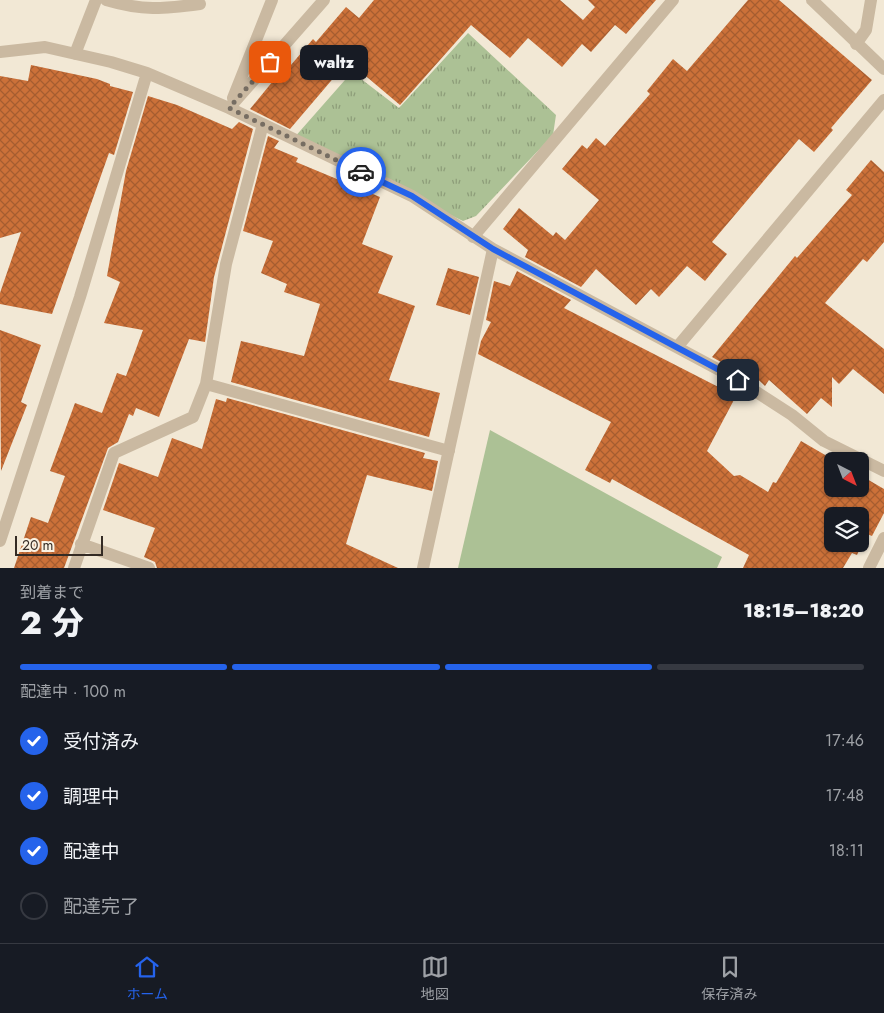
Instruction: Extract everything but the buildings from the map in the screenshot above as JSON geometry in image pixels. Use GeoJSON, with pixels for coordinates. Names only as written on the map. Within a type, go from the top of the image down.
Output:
{"type":"FeatureCollection","features":[{"type":"Feature","properties":{"kind":"street"},"geometry":{"type":"LineString","coordinates":[[75,54],[96,0]]}},
{"type":"Feature","properties":{"kind":"street"},"geometry":{"type":"LineString","coordinates":[[106,0],[130,7],[159,10],[200,4]]}},
{"type":"Feature","properties":{"kind":"street"},"geometry":{"type":"LineString","coordinates":[[229,108],[272,0]]}},
{"type":"Feature","properties":{"kind":"street"},"geometry":{"type":"LineString","coordinates":[[229,108],[324,0]]}},
{"type":"Feature","properties":{"kind":"street"},"geometry":{"type":"LineString","coordinates":[[473,237],[673,0]]}},
{"type":"Feature","properties":{"kind":"street"},"geometry":{"type":"LineString","coordinates":[[812,0],[884,69]]}},
{"type":"Feature","properties":{"kind":"street"},"geometry":{"type":"LineString","coordinates":[[856,44],[866,30],[871,0]]}},
{"type":"Feature","properties":{"kind":"street"},"geometry":{"type":"LineString","coordinates":[[0,52],[45,47],[147,73],[263,124],[412,196],[493,249],[678,346],[738,380],[785,410],[824,441],[884,471]]}},
{"type":"Feature","properties":{"kind":"street"},"geometry":{"type":"LineString","coordinates":[[0,541],[80,297],[147,73]]}},
{"type":"Feature","properties":{"kind":"street"},"geometry":{"type":"LineString","coordinates":[[678,346],[884,100]]}},
{"type":"Feature","properties":{"kind":"street"},"geometry":{"type":"LineString","coordinates":[[74,568],[114,452],[193,417],[206,384],[226,264],[263,124]]}},
{"type":"Feature","properties":{"kind":"street"},"geometry":{"type":"LineString","coordinates":[[423,568],[493,249]]}},
{"type":"Feature","properties":{"kind":"street"},"geometry":{"type":"LineString","coordinates":[[206,384],[449,451]]}},
{"type":"Feature","properties":{"kind":"street"},"geometry":{"type":"LineString","coordinates":[[869,568],[884,538]]}},
{"type":"Feature","properties":{"kind":"street"},"geometry":{"type":"LineString","coordinates":[[81,544],[149,568]]}},
{"type":"Feature","properties":{"kind":"green space"},"geometry":{"type":"Polygon","coordinates":[[[468,33],[556,115],[553,135],[476,216],[463,221],[293,139],[352,72],[399,108],[468,33]]]}},
{"type":"Feature","properties":{"kind":"green space"},"geometry":{"type":"Polygon","coordinates":[[[490,430],[722,557],[717,568],[458,568],[490,430]]]}},
{"type":"Feature","properties":{"kind":"way so far"},"geometry":{"type":"LineString","coordinates":[[270,62],[229,108],[361,172]]}},
{"type":"Feature","properties":{"kind":"place","name":"waltz"},"geometry":{"type":"Point","coordinates":[270,62]}},
{"type":"Feature","properties":{"kind":"route"},"geometry":{"type":"LineString","coordinates":[[361,172],[412,196],[493,249],[678,346],[738,380]]}}]}
